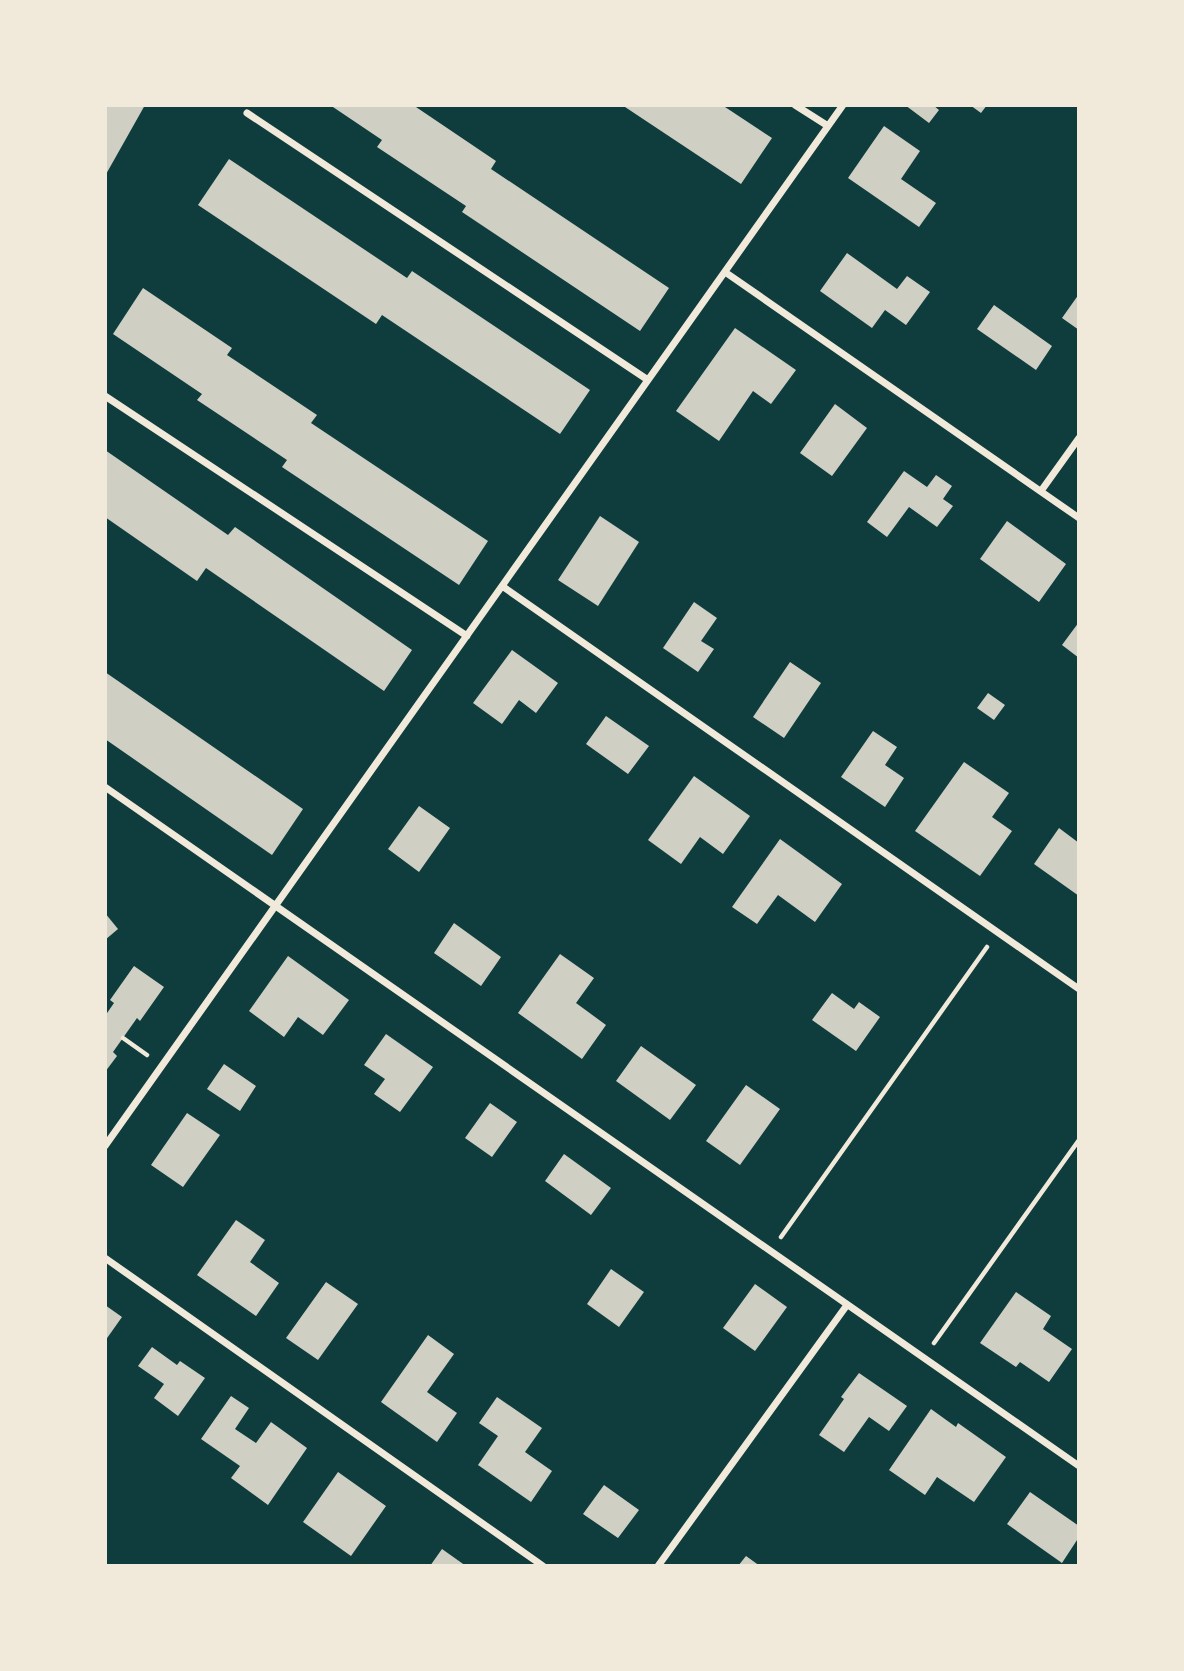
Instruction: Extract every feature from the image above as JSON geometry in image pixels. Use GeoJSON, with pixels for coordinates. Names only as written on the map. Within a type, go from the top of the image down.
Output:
{"type":"FeatureCollection","features":[{"type":"Feature","properties":{"kind":"street"},"geometry":{"type":"LineString","coordinates":[[795,105],[828,127]]}},
{"type":"Feature","properties":{"kind":"street"},"geometry":{"type":"LineString","coordinates":[[105,1146],[843,105]]}},
{"type":"Feature","properties":{"kind":"street"},"geometry":{"type":"LineString","coordinates":[[247,114],[648,380]]}},
{"type":"Feature","properties":{"kind":"street"},"geometry":{"type":"LineString","coordinates":[[725,272],[1079,518]]}},
{"type":"Feature","properties":{"kind":"street"},"geometry":{"type":"LineString","coordinates":[[105,396],[467,636]]}},
{"type":"Feature","properties":{"kind":"street"},"geometry":{"type":"LineString","coordinates":[[1041,491],[1079,438]]}},
{"type":"Feature","properties":{"kind":"street"},"geometry":{"type":"LineString","coordinates":[[502,586],[1076,987],[1079,978]]}},
{"type":"Feature","properties":{"kind":"street"},"geometry":{"type":"LineString","coordinates":[[105,787],[1079,1466]]}},
{"type":"Feature","properties":{"kind":"street"},"geometry":{"type":"LineString","coordinates":[[105,1258],[543,1566]]}},
{"type":"Feature","properties":{"kind":"street"},"geometry":{"type":"LineString","coordinates":[[658,1566],[847,1305]]}},
{"type":"Feature","properties":{"kind":"path"},"geometry":{"type":"LineString","coordinates":[[771,1252],[998,932]]}},
{"type":"Feature","properties":{"kind":"path"},"geometry":{"type":"LineString","coordinates":[[123,1038],[162,1066]]}},
{"type":"Feature","properties":{"kind":"path"},"geometry":{"type":"LineString","coordinates":[[924,1358],[1079,1140]]}},
{"type":"Feature","properties":{"kind":"building"},"geometry":{"type":"Polygon","coordinates":[[[105,105],[145,105],[105,176],[105,105]]]}},
{"type":"Feature","properties":{"kind":"building"},"geometry":{"type":"Polygon","coordinates":[[[330,105],[413,105],[496,161],[491,169],[669,288],[640,331],[462,212],[466,206],[377,147],[382,140],[330,105]]]}},
{"type":"Feature","properties":{"kind":"building"},"geometry":{"type":"Polygon","coordinates":[[[622,105],[722,105],[772,138],[741,184],[622,105]]]}},
{"type":"Feature","properties":{"kind":"building"},"geometry":{"type":"Polygon","coordinates":[[[905,105],[933,105],[939,110],[929,123],[905,105]]]}},
{"type":"Feature","properties":{"kind":"building"},"geometry":{"type":"Polygon","coordinates":[[[970,105],[987,105],[981,113],[970,105]]]}},
{"type":"Feature","properties":{"kind":"building"},"geometry":{"type":"Polygon","coordinates":[[[884,126],[920,151],[901,179],[936,203],[919,227],[848,178],[884,126]]]}},
{"type":"Feature","properties":{"kind":"building"},"geometry":{"type":"Polygon","coordinates":[[[229,159],[407,278],[412,271],[590,390],[560,434],[382,315],[376,324],[198,205],[229,159]]]}},
{"type":"Feature","properties":{"kind":"building"},"geometry":{"type":"Polygon","coordinates":[[[847,253],[897,289],[907,276],[930,292],[906,325],[885,310],[872,328],[820,291],[847,253]]]}},
{"type":"Feature","properties":{"kind":"building"},"geometry":{"type":"Polygon","coordinates":[[[143,288],[232,348],[227,355],[317,415],[311,423],[488,541],[459,585],[282,467],[287,460],[197,400],[202,394],[113,334],[143,288]]]}},
{"type":"Feature","properties":{"kind":"building"},"geometry":{"type":"Polygon","coordinates":[[[1079,294],[1079,330],[1062,318],[1079,294]]]}},
{"type":"Feature","properties":{"kind":"building"},"geometry":{"type":"Polygon","coordinates":[[[994,305],[1052,346],[1036,370],[977,329],[994,305]]]}},
{"type":"Feature","properties":{"kind":"building"},"geometry":{"type":"Polygon","coordinates":[[[735,328],[796,370],[771,404],[753,391],[719,441],[676,411],[735,328]]]}},
{"type":"Feature","properties":{"kind":"building"},"geometry":{"type":"Polygon","coordinates":[[[835,404],[867,428],[832,476],[800,453],[835,404]]]}},
{"type":"Feature","properties":{"kind":"building"},"geometry":{"type":"Polygon","coordinates":[[[105,450],[228,535],[235,527],[412,650],[384,691],[206,568],[197,581],[105,517],[105,450]]]}},
{"type":"Feature","properties":{"kind":"building"},"geometry":{"type":"Polygon","coordinates":[[[904,471],[927,487],[936,475],[952,486],[943,499],[953,506],[937,527],[909,507],[887,537],[867,522],[904,471]]]}},
{"type":"Feature","properties":{"kind":"building"},"geometry":{"type":"Polygon","coordinates":[[[600,516],[639,542],[598,606],[558,580],[600,516]]]}},
{"type":"Feature","properties":{"kind":"building"},"geometry":{"type":"Polygon","coordinates":[[[1007,521],[1066,564],[1039,602],[980,559],[1007,521]]]}},
{"type":"Feature","properties":{"kind":"building"},"geometry":{"type":"Polygon","coordinates":[[[694,602],[717,618],[701,641],[714,649],[698,672],[663,648],[694,602]]]}},
{"type":"Feature","properties":{"kind":"building"},"geometry":{"type":"Polygon","coordinates":[[[1079,622],[1079,658],[1062,645],[1079,622]]]}},
{"type":"Feature","properties":{"kind":"building"},"geometry":{"type":"Polygon","coordinates":[[[512,650],[558,683],[536,713],[519,700],[502,724],[473,703],[512,650]]]}},
{"type":"Feature","properties":{"kind":"building"},"geometry":{"type":"Polygon","coordinates":[[[790,662],[821,683],[784,738],[753,717],[790,662]]]}},
{"type":"Feature","properties":{"kind":"building"},"geometry":{"type":"Polygon","coordinates":[[[105,672],[303,809],[272,855],[105,739],[105,672]]]}},
{"type":"Feature","properties":{"kind":"building"},"geometry":{"type":"Polygon","coordinates":[[[988,693],[1005,705],[994,720],[977,708],[988,693]]]}},
{"type":"Feature","properties":{"kind":"building"},"geometry":{"type":"Polygon","coordinates":[[[606,716],[649,746],[628,774],[586,744],[606,716]]]}},
{"type":"Feature","properties":{"kind":"building"},"geometry":{"type":"Polygon","coordinates":[[[873,731],[897,747],[885,765],[904,778],[885,807],[841,777],[873,731]]]}},
{"type":"Feature","properties":{"kind":"building"},"geometry":{"type":"Polygon","coordinates":[[[964,762],[1009,793],[992,817],[1012,831],[980,876],[915,831],[964,762]]]}},
{"type":"Feature","properties":{"kind":"building"},"geometry":{"type":"Polygon","coordinates":[[[694,776],[750,816],[723,854],[700,837],[681,864],[648,840],[694,776]]]}},
{"type":"Feature","properties":{"kind":"building"},"geometry":{"type":"Polygon","coordinates":[[[419,806],[450,828],[419,872],[388,849],[419,806]]]}},
{"type":"Feature","properties":{"kind":"building"},"geometry":{"type":"Polygon","coordinates":[[[1059,828],[1079,843],[1079,896],[1034,864],[1059,828]]]}},
{"type":"Feature","properties":{"kind":"building"},"geometry":{"type":"Polygon","coordinates":[[[780,839],[842,884],[815,922],[778,895],[757,924],[732,907],[780,839]]]}},
{"type":"Feature","properties":{"kind":"building"},"geometry":{"type":"Polygon","coordinates":[[[105,913],[118,929],[105,940],[105,913]]]}},
{"type":"Feature","properties":{"kind":"building"},"geometry":{"type":"Polygon","coordinates":[[[454,923],[501,957],[481,986],[434,953],[454,923]]]}},
{"type":"Feature","properties":{"kind":"building"},"geometry":{"type":"Polygon","coordinates":[[[560,954],[594,978],[576,1003],[606,1025],[582,1059],[518,1013],[560,954]]]}},
{"type":"Feature","properties":{"kind":"building"},"geometry":{"type":"Polygon","coordinates":[[[288,956],[349,1000],[323,1035],[298,1017],[284,1037],[249,1011],[288,956]]]}},
{"type":"Feature","properties":{"kind":"building"},"geometry":{"type":"Polygon","coordinates":[[[134,966],[164,987],[140,1021],[137,1018],[113,1052],[117,1056],[105,1072],[105,1016],[114,1003],[110,1000],[134,966]]]}},
{"type":"Feature","properties":{"kind":"building"},"geometry":{"type":"Polygon","coordinates":[[[832,993],[854,1009],[859,1002],[880,1017],[856,1051],[812,1020],[832,993]]]}},
{"type":"Feature","properties":{"kind":"building"},"geometry":{"type":"Polygon","coordinates":[[[386,1034],[433,1067],[400,1112],[374,1094],[385,1079],[364,1065],[386,1034]]]}},
{"type":"Feature","properties":{"kind":"building"},"geometry":{"type":"Polygon","coordinates":[[[641,1046],[696,1085],[670,1120],[616,1081],[641,1046]]]}},
{"type":"Feature","properties":{"kind":"building"},"geometry":{"type":"Polygon","coordinates":[[[224,1064],[256,1086],[240,1111],[207,1089],[224,1064]]]}},
{"type":"Feature","properties":{"kind":"building"},"geometry":{"type":"Polygon","coordinates":[[[746,1085],[780,1109],[740,1165],[706,1141],[746,1085]]]}},
{"type":"Feature","properties":{"kind":"building"},"geometry":{"type":"Polygon","coordinates":[[[490,1103],[517,1122],[492,1157],[465,1138],[490,1103]]]}},
{"type":"Feature","properties":{"kind":"building"},"geometry":{"type":"Polygon","coordinates":[[[187,1113],[220,1135],[183,1187],[151,1165],[187,1113]]]}},
{"type":"Feature","properties":{"kind":"building"},"geometry":{"type":"Polygon","coordinates":[[[564,1154],[611,1188],[591,1215],[545,1181],[564,1154]]]}},
{"type":"Feature","properties":{"kind":"building"},"geometry":{"type":"Polygon","coordinates":[[[236,1220],[265,1240],[250,1262],[279,1283],[256,1316],[197,1275],[236,1220]]]}},
{"type":"Feature","properties":{"kind":"building"},"geometry":{"type":"Polygon","coordinates":[[[611,1269],[644,1292],[619,1327],[587,1304],[611,1269]]]}},
{"type":"Feature","properties":{"kind":"building"},"geometry":{"type":"Polygon","coordinates":[[[326,1282],[358,1304],[318,1360],[286,1338],[326,1282]]]}},
{"type":"Feature","properties":{"kind":"building"},"geometry":{"type":"Polygon","coordinates":[[[755,1284],[787,1307],[755,1351],[723,1328],[755,1284]]]}},
{"type":"Feature","properties":{"kind":"building"},"geometry":{"type":"Polygon","coordinates":[[[1016,1292],[1051,1316],[1043,1329],[1072,1349],[1049,1382],[1020,1362],[1016,1367],[980,1343],[1016,1292]]]}},
{"type":"Feature","properties":{"kind":"building"},"geometry":{"type":"Polygon","coordinates":[[[105,1305],[122,1317],[105,1341],[105,1305]]]}},
{"type":"Feature","properties":{"kind":"building"},"geometry":{"type":"Polygon","coordinates":[[[428,1335],[454,1354],[427,1392],[457,1413],[437,1442],[381,1402],[428,1335]]]}},
{"type":"Feature","properties":{"kind":"building"},"geometry":{"type":"Polygon","coordinates":[[[152,1347],[177,1365],[180,1361],[205,1378],[178,1416],[154,1398],[164,1384],[138,1366],[152,1347]]]}},
{"type":"Feature","properties":{"kind":"building"},"geometry":{"type":"Polygon","coordinates":[[[859,1373],[907,1406],[889,1431],[869,1417],[844,1452],[819,1435],[844,1399],[841,1397],[859,1373]]]}},
{"type":"Feature","properties":{"kind":"building"},"geometry":{"type":"Polygon","coordinates":[[[231,1396],[249,1408],[235,1429],[256,1443],[271,1422],[307,1448],[268,1505],[231,1478],[240,1466],[201,1439],[231,1396]]]}},
{"type":"Feature","properties":{"kind":"building"},"geometry":{"type":"Polygon","coordinates":[[[497,1397],[542,1428],[525,1452],[552,1471],[531,1502],[478,1465],[498,1436],[479,1423],[497,1397]]]}},
{"type":"Feature","properties":{"kind":"building"},"geometry":{"type":"Polygon","coordinates":[[[931,1409],[956,1427],[958,1423],[1006,1457],[974,1502],[937,1477],[925,1495],[889,1470],[931,1409]]]}},
{"type":"Feature","properties":{"kind":"building"},"geometry":{"type":"Polygon","coordinates":[[[338,1472],[386,1506],[351,1556],[303,1522],[338,1472]]]}},
{"type":"Feature","properties":{"kind":"building"},"geometry":{"type":"Polygon","coordinates":[[[604,1485],[639,1510],[618,1538],[583,1514],[604,1485]]]}},
{"type":"Feature","properties":{"kind":"building"},"geometry":{"type":"Polygon","coordinates":[[[1030,1492],[1079,1526],[1079,1537],[1062,1563],[1007,1524],[1030,1492]]]}},
{"type":"Feature","properties":{"kind":"building"},"geometry":{"type":"Polygon","coordinates":[[[442,1549],[466,1566],[430,1566],[442,1549]]]}},
{"type":"Feature","properties":{"kind":"building"},"geometry":{"type":"Polygon","coordinates":[[[746,1556],[760,1566],[738,1566],[746,1556]]]}}]}
